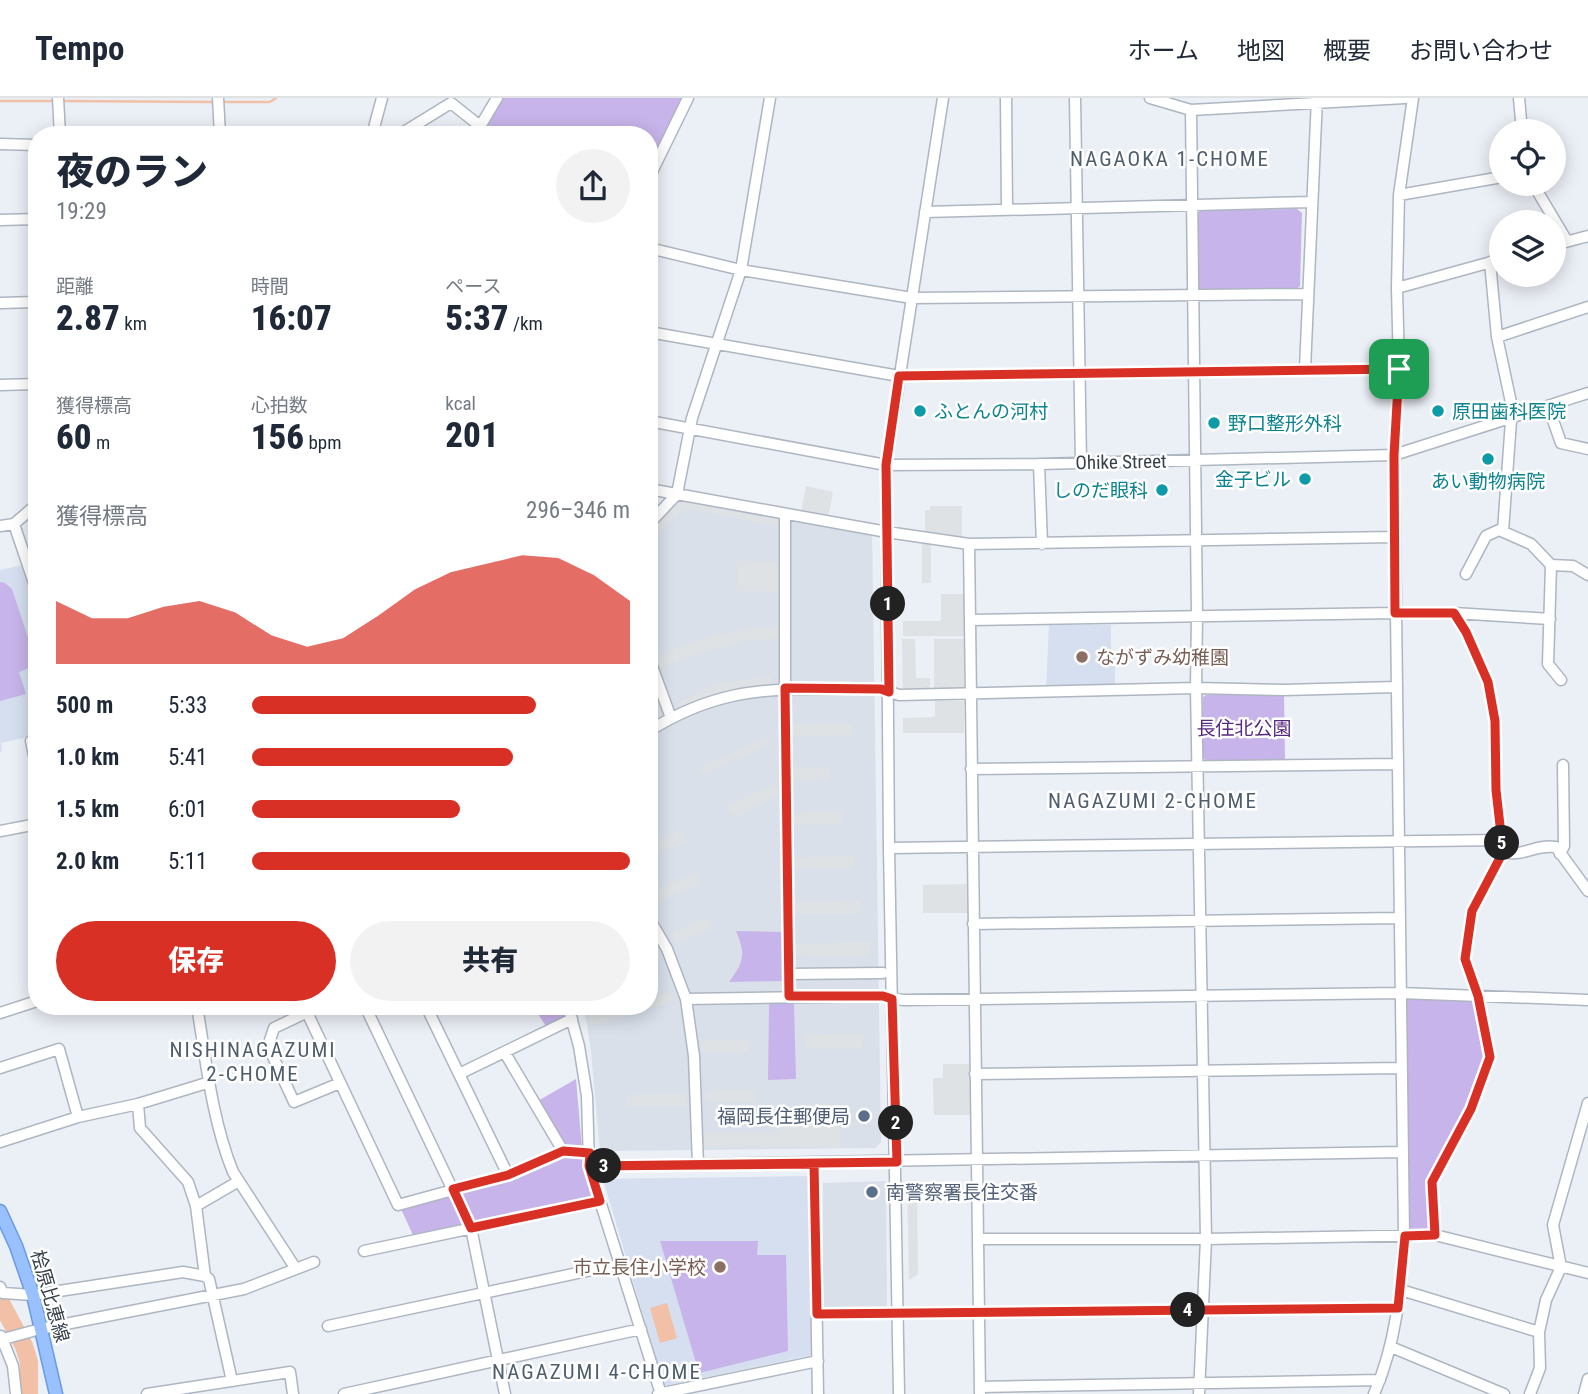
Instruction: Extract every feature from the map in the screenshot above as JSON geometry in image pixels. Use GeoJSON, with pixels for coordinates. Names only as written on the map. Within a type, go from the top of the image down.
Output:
{"type":"FeatureCollection","features":[{"type":"Feature","properties":{"kind":"main road","name":"桧原比恵線"},"geometry":{"type":"LineString","coordinates":[[0,1210],[33,1295],[56,1394]]}},
{"type":"Feature","properties":{"kind":"street"},"geometry":{"type":"LineString","coordinates":[[58,98],[60,126]]}},
{"type":"Feature","properties":{"kind":"street"},"geometry":{"type":"LineString","coordinates":[[218,98],[220,126]]}},
{"type":"Feature","properties":{"kind":"street"},"geometry":{"type":"LineString","coordinates":[[374,126],[382,98]]}},
{"type":"Feature","properties":{"kind":"street"},"geometry":{"type":"LineString","coordinates":[[479,126],[496,98]]}},
{"type":"Feature","properties":{"kind":"street"},"geometry":{"type":"LineString","coordinates":[[658,160],[688,98]]}},
{"type":"Feature","properties":{"kind":"street"},"geometry":{"type":"LineString","coordinates":[[658,514],[677,494],[690,428],[741,270],[770,98]]}},
{"type":"Feature","properties":{"kind":"street"},"geometry":{"type":"LineString","coordinates":[[899,1394],[897,1162],[889,848],[886,465],[943,98]]}},
{"type":"Feature","properties":{"kind":"street"},"geometry":{"type":"LineString","coordinates":[[1006,98],[1007,210]]}},
{"type":"Feature","properties":{"kind":"street"},"geometry":{"type":"LineString","coordinates":[[1075,98],[1081,463]]}},
{"type":"Feature","properties":{"kind":"street"},"geometry":{"type":"LineString","coordinates":[[1150,98],[1191,110],[1244,102],[1405,98]]}},
{"type":"Feature","properties":{"kind":"street"},"geometry":{"type":"LineString","coordinates":[[1374,1394],[1391,1347],[1401,1290],[1405,1236],[1394,455],[1399,369],[1399,195],[1413,98]]}},
{"type":"Feature","properties":{"kind":"street"},"geometry":{"type":"LineString","coordinates":[[1519,98],[1521,119]]}},
{"type":"Feature","properties":{"kind":"street"},"geometry":{"type":"LineString","coordinates":[[1305,369],[1316,100]]}},
{"type":"Feature","properties":{"kind":"street"},"geometry":{"type":"LineString","coordinates":[[414,126],[451,103],[473,126]]}},
{"type":"Feature","properties":{"kind":"street"},"geometry":{"type":"LineString","coordinates":[[1191,110],[1196,688],[1206,1239],[1199,1389]]}},
{"type":"Feature","properties":{"kind":"street"},"geometry":{"type":"LineString","coordinates":[[0,144],[28,145]]}},
{"type":"Feature","properties":{"kind":"street"},"geometry":{"type":"LineString","coordinates":[[1399,195],[1489,179]]}},
{"type":"Feature","properties":{"kind":"street"},"geometry":{"type":"LineString","coordinates":[[1540,196],[1567,241],[1588,236]]}},
{"type":"Feature","properties":{"kind":"street"},"geometry":{"type":"LineString","coordinates":[[925,212],[1311,202]]}},
{"type":"Feature","properties":{"kind":"street"},"geometry":{"type":"LineString","coordinates":[[0,220],[28,219]]}},
{"type":"Feature","properties":{"kind":"street"},"geometry":{"type":"LineString","coordinates":[[658,250],[741,270],[912,298],[1307,294]]}},
{"type":"Feature","properties":{"kind":"street"},"geometry":{"type":"LineString","coordinates":[[1397,288],[1489,263]]}},
{"type":"Feature","properties":{"kind":"street"},"geometry":{"type":"LineString","coordinates":[[1496,287],[1497,337],[1512,407],[1503,531]]}},
{"type":"Feature","properties":{"kind":"street"},"geometry":{"type":"LineString","coordinates":[[0,303],[28,302]]}},
{"type":"Feature","properties":{"kind":"street"},"geometry":{"type":"LineString","coordinates":[[1497,337],[1588,307]]}},
{"type":"Feature","properties":{"kind":"street"},"geometry":{"type":"LineString","coordinates":[[658,334],[899,376],[1399,369]]}},
{"type":"Feature","properties":{"kind":"street"},"geometry":{"type":"LineString","coordinates":[[0,385],[28,384]]}},
{"type":"Feature","properties":{"kind":"street","name":"Ohike Street"},"geometry":{"type":"LineString","coordinates":[[658,423],[886,465],[1394,455],[1588,393]]}},
{"type":"Feature","properties":{"kind":"street"},"geometry":{"type":"LineString","coordinates":[[1548,405],[1562,443],[1588,449]]}},
{"type":"Feature","properties":{"kind":"street"},"geometry":{"type":"LineString","coordinates":[[1039,464],[1042,544]]}},
{"type":"Feature","properties":{"kind":"street"},"geometry":{"type":"LineString","coordinates":[[658,491],[969,544],[1394,537]]}},
{"type":"Feature","properties":{"kind":"street"},"geometry":{"type":"LineString","coordinates":[[0,526],[14,524],[28,512]]}},
{"type":"Feature","properties":{"kind":"street"},"geometry":{"type":"LineString","coordinates":[[785,513],[789,996]]}},
{"type":"Feature","properties":{"kind":"street"},"geometry":{"type":"LineString","coordinates":[[14,524],[28,565]]}},
{"type":"Feature","properties":{"kind":"street"},"geometry":{"type":"LineString","coordinates":[[1466,574],[1486,536],[1503,531],[1531,544],[1551,565],[1573,566],[1588,575]]}},
{"type":"Feature","properties":{"kind":"street"},"geometry":{"type":"LineString","coordinates":[[969,544],[980,1390],[1199,1389],[1380,1380]]}},
{"type":"Feature","properties":{"kind":"street"},"geometry":{"type":"LineString","coordinates":[[1551,565],[1548,664],[1561,680]]}},
{"type":"Feature","properties":{"kind":"street"},"geometry":{"type":"LineString","coordinates":[[970,620],[1395,613],[1454,613],[1550,619]]}},
{"type":"Feature","properties":{"kind":"street"},"geometry":{"type":"LineString","coordinates":[[1435,1235],[1432,1182],[1471,1109],[1490,1057],[1478,996],[1465,959],[1472,911],[1503,846],[1496,790],[1495,721],[1488,682],[1466,632],[1454,613]]}},
{"type":"Feature","properties":{"kind":"street"},"geometry":{"type":"LineString","coordinates":[[658,683],[671,718]]}},
{"type":"Feature","properties":{"kind":"street"},"geometry":{"type":"LineString","coordinates":[[658,726],[709,702],[740,693],[785,688],[881,689],[899,695],[970,695],[1196,688],[1284,690],[1396,687]]}},
{"type":"Feature","properties":{"kind":"street"},"geometry":{"type":"LineString","coordinates":[[971,769],[1397,764]]}},
{"type":"Feature","properties":{"kind":"street"},"geometry":{"type":"LineString","coordinates":[[1560,853],[1564,846],[1563,765]]}},
{"type":"Feature","properties":{"kind":"street"},"geometry":{"type":"LineString","coordinates":[[0,831],[28,826]]}},
{"type":"Feature","properties":{"kind":"street"},"geometry":{"type":"LineString","coordinates":[[889,848],[1398,841],[1503,846],[1518,855],[1541,845],[1556,847],[1588,891]]}},
{"type":"Feature","properties":{"kind":"street"},"geometry":{"type":"LineString","coordinates":[[973,924],[1399,918]]}},
{"type":"Feature","properties":{"kind":"street"},"geometry":{"type":"LineString","coordinates":[[658,934],[667,949],[685,999],[694,1056],[698,1165]]}},
{"type":"Feature","properties":{"kind":"street"},"geometry":{"type":"LineString","coordinates":[[789,974],[883,973]]}},
{"type":"Feature","properties":{"kind":"street"},"geometry":{"type":"LineString","coordinates":[[685,999],[883,996],[892,999],[974,999],[1400,993],[1588,1000]]}},
{"type":"Feature","properties":{"kind":"street"},"geometry":{"type":"LineString","coordinates":[[0,1013],[28,1003]]}},
{"type":"Feature","properties":{"kind":"street"},"geometry":{"type":"LineString","coordinates":[[199,1015],[227,1157],[239,1181],[296,1269]]}},
{"type":"Feature","properties":{"kind":"street"},"geometry":{"type":"LineString","coordinates":[[295,1015],[274,1028],[268,1046],[294,1102],[341,1083]]}},
{"type":"Feature","properties":{"kind":"street"},"geometry":{"type":"LineString","coordinates":[[308,1015],[398,1205],[508,1175],[563,1151],[590,1153]]}},
{"type":"Feature","properties":{"kind":"street"},"geometry":{"type":"LineString","coordinates":[[369,1015],[471,1228],[505,1394]]}},
{"type":"Feature","properties":{"kind":"street"},"geometry":{"type":"LineString","coordinates":[[430,1015],[508,1175]]}},
{"type":"Feature","properties":{"kind":"street"},"geometry":{"type":"LineString","coordinates":[[571,1015],[587,1096],[589,1166],[660,1394],[818,1361]]}},
{"type":"Feature","properties":{"kind":"street"},"geometry":{"type":"LineString","coordinates":[[459,1074],[572,1019]]}},
{"type":"Feature","properties":{"kind":"street"},"geometry":{"type":"LineString","coordinates":[[0,1068],[58,1049],[78,1117]]}},
{"type":"Feature","properties":{"kind":"street"},"geometry":{"type":"LineString","coordinates":[[505,1053],[563,1151]]}},
{"type":"Feature","properties":{"kind":"street"},"geometry":{"type":"LineString","coordinates":[[975,1074],[1401,1068]]}},
{"type":"Feature","properties":{"kind":"street"},"geometry":{"type":"LineString","coordinates":[[0,1142],[78,1117],[138,1104],[210,1082]]}},
{"type":"Feature","properties":{"kind":"street"},"geometry":{"type":"LineString","coordinates":[[1530,1394],[1540,1368],[1539,1332],[1546,1300],[1561,1267],[1553,1225],[1588,1103]]}},
{"type":"Feature","properties":{"kind":"street"},"geometry":{"type":"LineString","coordinates":[[138,1104],[140,1128],[188,1182],[196,1206],[205,1276]]}},
{"type":"Feature","properties":{"kind":"street"},"geometry":{"type":"LineString","coordinates":[[589,1166],[1403,1152]]}},
{"type":"Feature","properties":{"kind":"street"},"geometry":{"type":"LineString","coordinates":[[814,1164],[818,1394]]}},
{"type":"Feature","properties":{"kind":"street"},"geometry":{"type":"LineString","coordinates":[[196,1206],[239,1181]]}},
{"type":"Feature","properties":{"kind":"street"},"geometry":{"type":"LineString","coordinates":[[364,1251],[600,1201]]}},
{"type":"Feature","properties":{"kind":"street"},"geometry":{"type":"LineString","coordinates":[[978,1239],[1435,1235],[1588,1273]]}},
{"type":"Feature","properties":{"kind":"street"},"geometry":{"type":"LineString","coordinates":[[16,1394],[13,1366],[1,1338],[244,1289],[314,1262]]}},
{"type":"Feature","properties":{"kind":"street"},"geometry":{"type":"LineString","coordinates":[[328,1326],[620,1264]]}},
{"type":"Feature","properties":{"kind":"street"},"geometry":{"type":"LineString","coordinates":[[0,1287],[4,1293],[33,1295],[183,1272],[205,1276],[209,1279],[232,1381]]}},
{"type":"Feature","properties":{"kind":"street"},"geometry":{"type":"LineString","coordinates":[[1401,1290],[1539,1332]]}},
{"type":"Feature","properties":{"kind":"street"},"geometry":{"type":"LineString","coordinates":[[817,1314],[1398,1308]]}},
{"type":"Feature","properties":{"kind":"street"},"geometry":{"type":"LineString","coordinates":[[344,1394],[641,1329]]}},
{"type":"Feature","properties":{"kind":"street"},"geometry":{"type":"LineString","coordinates":[[1391,1347],[1504,1394]]}},
{"type":"Feature","properties":{"kind":"street"},"geometry":{"type":"LineString","coordinates":[[147,1394],[289,1372],[293,1394]]}},
{"type":"Feature","properties":{"kind":"street"},"geometry":{"type":"LineString","coordinates":[[1584,1394],[1588,1379]]}},
{"type":"Feature","properties":{"kind":"shaded area"},"geometry":{"type":"Polygon","coordinates":[[[806,486],[833,492],[828,517],[801,512],[806,486]]]}},
{"type":"Feature","properties":{"kind":"shaded area"},"geometry":{"type":"Polygon","coordinates":[[[682,499],[872,533],[881,1142],[875,1148],[600,1151],[585,1015],[658,1015],[658,522],[682,499]]]}},
{"type":"Feature","properties":{"kind":"shaded area"},"geometry":{"type":"Polygon","coordinates":[[[684,502],[780,520],[781,527],[684,508],[658,534],[658,524],[676,505],[684,502]]]}},
{"type":"Feature","properties":{"kind":"shaded area"},"geometry":{"type":"Polygon","coordinates":[[[930,506],[962,506],[962,539],[925,535],[925,510],[930,510],[930,506]]]}},
{"type":"Feature","properties":{"kind":"shaded area"},"geometry":{"type":"Polygon","coordinates":[[[922,542],[931,542],[931,583],[922,583],[922,542]]]}},
{"type":"Feature","properties":{"kind":"shaded area"},"geometry":{"type":"Polygon","coordinates":[[[737,561],[776,562],[778,591],[737,591],[737,561]]]}},
{"type":"Feature","properties":{"kind":"shaded area"},"geometry":{"type":"Polygon","coordinates":[[[22,565],[28,581],[28,737],[1,743],[0,752],[0,570],[22,565]]]}},
{"type":"Feature","properties":{"kind":"shaded area"},"geometry":{"type":"Polygon","coordinates":[[[941,594],[964,594],[964,636],[903,636],[903,621],[941,621],[941,594]]]}},
{"type":"Feature","properties":{"kind":"shaded area","name":"ながずみ幼稚園"},"geometry":{"type":"Polygon","coordinates":[[[1049,625],[1111,625],[1115,688],[1046,689],[1049,625]]]}},
{"type":"Feature","properties":{"kind":"shaded area"},"geometry":{"type":"Polygon","coordinates":[[[752,628],[785,628],[785,638],[751,640],[700,653],[658,669],[658,656],[697,640],[752,628]]]}},
{"type":"Feature","properties":{"kind":"shaded area"},"geometry":{"type":"Polygon","coordinates":[[[902,639],[915,639],[916,678],[930,678],[930,688],[903,689],[902,639]]]}},
{"type":"Feature","properties":{"kind":"shaded area"},"geometry":{"type":"Polygon","coordinates":[[[934,639],[964,639],[964,690],[934,690],[934,639]]]}},
{"type":"Feature","properties":{"kind":"shaded area"},"geometry":{"type":"Polygon","coordinates":[[[771,676],[771,684],[719,691],[680,708],[678,703],[715,684],[771,676]]]}},
{"type":"Feature","properties":{"kind":"shaded area"},"geometry":{"type":"Polygon","coordinates":[[[935,701],[964,701],[964,733],[903,733],[903,718],[935,717],[935,701]]]}},
{"type":"Feature","properties":{"kind":"shaded area"},"geometry":{"type":"Polygon","coordinates":[[[785,724],[853,724],[852,735],[785,736],[785,724]]]}},
{"type":"Feature","properties":{"kind":"shaded area"},"geometry":{"type":"Polygon","coordinates":[[[766,738],[769,743],[702,775],[699,768],[766,738]]]}},
{"type":"Feature","properties":{"kind":"shaded area"},"geometry":{"type":"Polygon","coordinates":[[[786,767],[829,767],[829,779],[786,780],[786,767]]]}},
{"type":"Feature","properties":{"kind":"shaded area"},"geometry":{"type":"Polygon","coordinates":[[[775,784],[779,795],[734,818],[726,806],[775,784]]]}},
{"type":"Feature","properties":{"kind":"shaded area"},"geometry":{"type":"Polygon","coordinates":[[[842,812],[842,825],[787,825],[787,813],[842,812]]]}},
{"type":"Feature","properties":{"kind":"shaded area"},"geometry":{"type":"Polygon","coordinates":[[[681,830],[685,841],[658,852],[658,840],[681,830]]]}},
{"type":"Feature","properties":{"kind":"shaded area"},"geometry":{"type":"Polygon","coordinates":[[[855,856],[853,868],[787,869],[787,858],[855,856]]]}},
{"type":"Feature","properties":{"kind":"shaded area"},"geometry":{"type":"Polygon","coordinates":[[[696,873],[700,884],[658,902],[658,889],[696,873]]]}},
{"type":"Feature","properties":{"kind":"shaded area"},"geometry":{"type":"Polygon","coordinates":[[[968,884],[968,913],[923,913],[923,885],[968,884]]]}},
{"type":"Feature","properties":{"kind":"shaded area"},"geometry":{"type":"Polygon","coordinates":[[[860,901],[860,914],[788,914],[788,902],[860,901]]]}},
{"type":"Feature","properties":{"kind":"shaded area"},"geometry":{"type":"Polygon","coordinates":[[[706,918],[712,928],[676,944],[671,934],[706,918]]]}},
{"type":"Feature","properties":{"kind":"shaded area"},"geometry":{"type":"Polygon","coordinates":[[[871,942],[870,956],[789,955],[788,944],[871,942]]]}},
{"type":"Feature","properties":{"kind":"shaded area"},"geometry":{"type":"Polygon","coordinates":[[[671,991],[674,1002],[658,1006],[658,995],[671,991]]]}},
{"type":"Feature","properties":{"kind":"shaded area"},"geometry":{"type":"Polygon","coordinates":[[[588,1015],[627,1015],[591,1025],[588,1015]]]}},
{"type":"Feature","properties":{"kind":"shaded area"},"geometry":{"type":"Polygon","coordinates":[[[863,1034],[863,1049],[805,1049],[805,1035],[863,1034]]]}},
{"type":"Feature","properties":{"kind":"shaded area"},"geometry":{"type":"Polygon","coordinates":[[[702,1040],[749,1040],[748,1052],[702,1052],[702,1040]]]}},
{"type":"Feature","properties":{"kind":"shaded area"},"geometry":{"type":"Polygon","coordinates":[[[943,1064],[969,1064],[971,1115],[934,1115],[933,1078],[943,1078],[943,1064]]]}},
{"type":"Feature","properties":{"kind":"shaded area"},"geometry":{"type":"Polygon","coordinates":[[[755,1090],[756,1102],[707,1102],[706,1091],[755,1090]]]}},
{"type":"Feature","properties":{"kind":"shaded area"},"geometry":{"type":"Polygon","coordinates":[[[686,1094],[687,1106],[627,1106],[627,1095],[686,1094]]]}},
{"type":"Feature","properties":{"kind":"shaded area"},"geometry":{"type":"Polygon","coordinates":[[[779,1123],[839,1125],[840,1147],[702,1146],[702,1133],[779,1133],[779,1123]]]}},
{"type":"Feature","properties":{"kind":"shaded area","name":"市立長住小学校"},"geometry":{"type":"Polygon","coordinates":[[[811,1176],[812,1355],[664,1386],[603,1179],[811,1176]]]}},
{"type":"Feature","properties":{"kind":"shaded area"},"geometry":{"type":"Polygon","coordinates":[[[917,1180],[918,1274],[909,1280],[907,1181],[917,1180]]]}},
{"type":"Feature","properties":{"kind":"shaded area"},"geometry":{"type":"Polygon","coordinates":[[[886,1181],[887,1310],[823,1310],[823,1183],[886,1181]]]}},
{"type":"Feature","properties":{"kind":"shaded area"},"geometry":{"type":"Polygon","coordinates":[[[667,1303],[677,1338],[660,1343],[650,1308],[667,1303]]]}},
{"type":"Feature","properties":{"kind":"green space"},"geometry":{"type":"Polygon","coordinates":[[[503,98],[684,98],[658,153],[658,126],[485,126],[492,111],[503,98]]]}},
{"type":"Feature","properties":{"kind":"green space"},"geometry":{"type":"Polygon","coordinates":[[[1297,209],[1302,213],[1300,286],[1294,291],[1204,291],[1198,287],[1197,214],[1201,210],[1297,209]]]}},
{"type":"Feature","properties":{"kind":"green space"},"geometry":{"type":"Polygon","coordinates":[[[0,582],[12,589],[28,638],[28,668],[19,672],[26,694],[0,701],[0,582]]]}},
{"type":"Feature","properties":{"kind":"green space","name":"長住北公園"},"geometry":{"type":"Polygon","coordinates":[[[1284,694],[1285,761],[1207,761],[1203,758],[1203,697],[1284,694]]]}},
{"type":"Feature","properties":{"kind":"green space"},"geometry":{"type":"Polygon","coordinates":[[[736,931],[783,932],[783,981],[729,982],[742,958],[736,931]]]}},
{"type":"Feature","properties":{"kind":"green space"},"geometry":{"type":"Polygon","coordinates":[[[1400,993],[1478,996],[1490,1057],[1432,1182],[1435,1235],[1404,1236],[1400,993]]]}},
{"type":"Feature","properties":{"kind":"green space"},"geometry":{"type":"Polygon","coordinates":[[[794,1003],[796,1079],[768,1080],[769,1004],[794,1003]]]}},
{"type":"Feature","properties":{"kind":"green space"},"geometry":{"type":"Polygon","coordinates":[[[539,1015],[571,1015],[572,1019],[549,1031],[539,1015]]]}},
{"type":"Feature","properties":{"kind":"green space"},"geometry":{"type":"Polygon","coordinates":[[[576,1079],[582,1149],[564,1148],[536,1102],[576,1079]]]}},
{"type":"Feature","properties":{"kind":"green space"},"geometry":{"type":"Polygon","coordinates":[[[563,1153],[584,1155],[582,1164],[593,1200],[413,1235],[401,1209],[563,1153]]]}},
{"type":"Feature","properties":{"kind":"green space"},"geometry":{"type":"Polygon","coordinates":[[[660,1241],[758,1241],[757,1255],[786,1255],[788,1351],[699,1373],[660,1241]]]}},
{"type":"Feature","properties":{"kind":"waterway"},"geometry":{"type":"LineString","coordinates":[[221,102],[270,102],[276,98]]}},
{"type":"Feature","properties":{"kind":"waterway"},"geometry":{"type":"LineString","coordinates":[[0,101],[53,101]]}},
{"type":"Feature","properties":{"kind":"waterway"},"geometry":{"type":"LineString","coordinates":[[60,101],[214,102]]}},
{"type":"Feature","properties":{"kind":"waterway"},"geometry":{"type":"LineString","coordinates":[[0,1301],[24,1346],[29,1362],[29,1394]]}},
{"type":"Feature","properties":{"kind":"place","name":"ふとんの河村"},"geometry":{"type":"Point","coordinates":[920,411]}},
{"type":"Feature","properties":{"kind":"place","name":"原田歯科医院"},"geometry":{"type":"Point","coordinates":[1438,411]}},
{"type":"Feature","properties":{"kind":"place","name":"野口整形外科"},"geometry":{"type":"Point","coordinates":[1214,423]}},
{"type":"Feature","properties":{"kind":"place","name":"あい動物病院"},"geometry":{"type":"Point","coordinates":[1488,459]}},
{"type":"Feature","properties":{"kind":"place","name":"金子ビル"},"geometry":{"type":"Point","coordinates":[1305,479]}},
{"type":"Feature","properties":{"kind":"place","name":"しのだ眼科"},"geometry":{"type":"Point","coordinates":[1162,490]}},
{"type":"Feature","properties":{"kind":"place","name":"ながずみ幼稚園"},"geometry":{"type":"Point","coordinates":[1082,657]}},
{"type":"Feature","properties":{"kind":"place","name":"福岡長住郵便局"},"geometry":{"type":"Point","coordinates":[864,1116]}},
{"type":"Feature","properties":{"kind":"place","name":"南警察署長住交番"},"geometry":{"type":"Point","coordinates":[872,1192]}},
{"type":"Feature","properties":{"kind":"place","name":"市立長住小学校"},"geometry":{"type":"Point","coordinates":[720,1267]}},
{"type":"Feature","properties":{"kind":"district","name":"NAGAOKA 1-CHOME"},"geometry":{"type":"Point","coordinates":[1170,159]}},
{"type":"Feature","properties":{"kind":"district","name":"NAGAZUMI 2-CHOME"},"geometry":{"type":"Point","coordinates":[1153,801]}},
{"type":"Feature","properties":{"kind":"district","name":"NISHINAGAZUMI 2-CHOME"},"geometry":{"type":"Point","coordinates":[253,1062]}},
{"type":"Feature","properties":{"kind":"district","name":"NAGAZUMI 4-CHOME"},"geometry":{"type":"Point","coordinates":[597,1372]}},
{"type":"Feature","properties":{"kind":"route"},"geometry":{"type":"LineString","coordinates":[[1399,369],[899,376],[886,465],[889,692],[881,689],[785,688],[789,996],[883,996],[892,999],[897,1162],[589,1166],[600,1201],[471,1228],[453,1189],[508,1175],[563,1151],[590,1153],[589,1166],[814,1164],[817,1314],[1398,1308],[1405,1236],[1435,1235],[1432,1182],[1471,1109],[1490,1057],[1478,996],[1465,959],[1472,911],[1503,852],[1496,790],[1495,721],[1488,682],[1466,632],[1454,613],[1395,613],[1394,455],[1399,369]]}}]}
